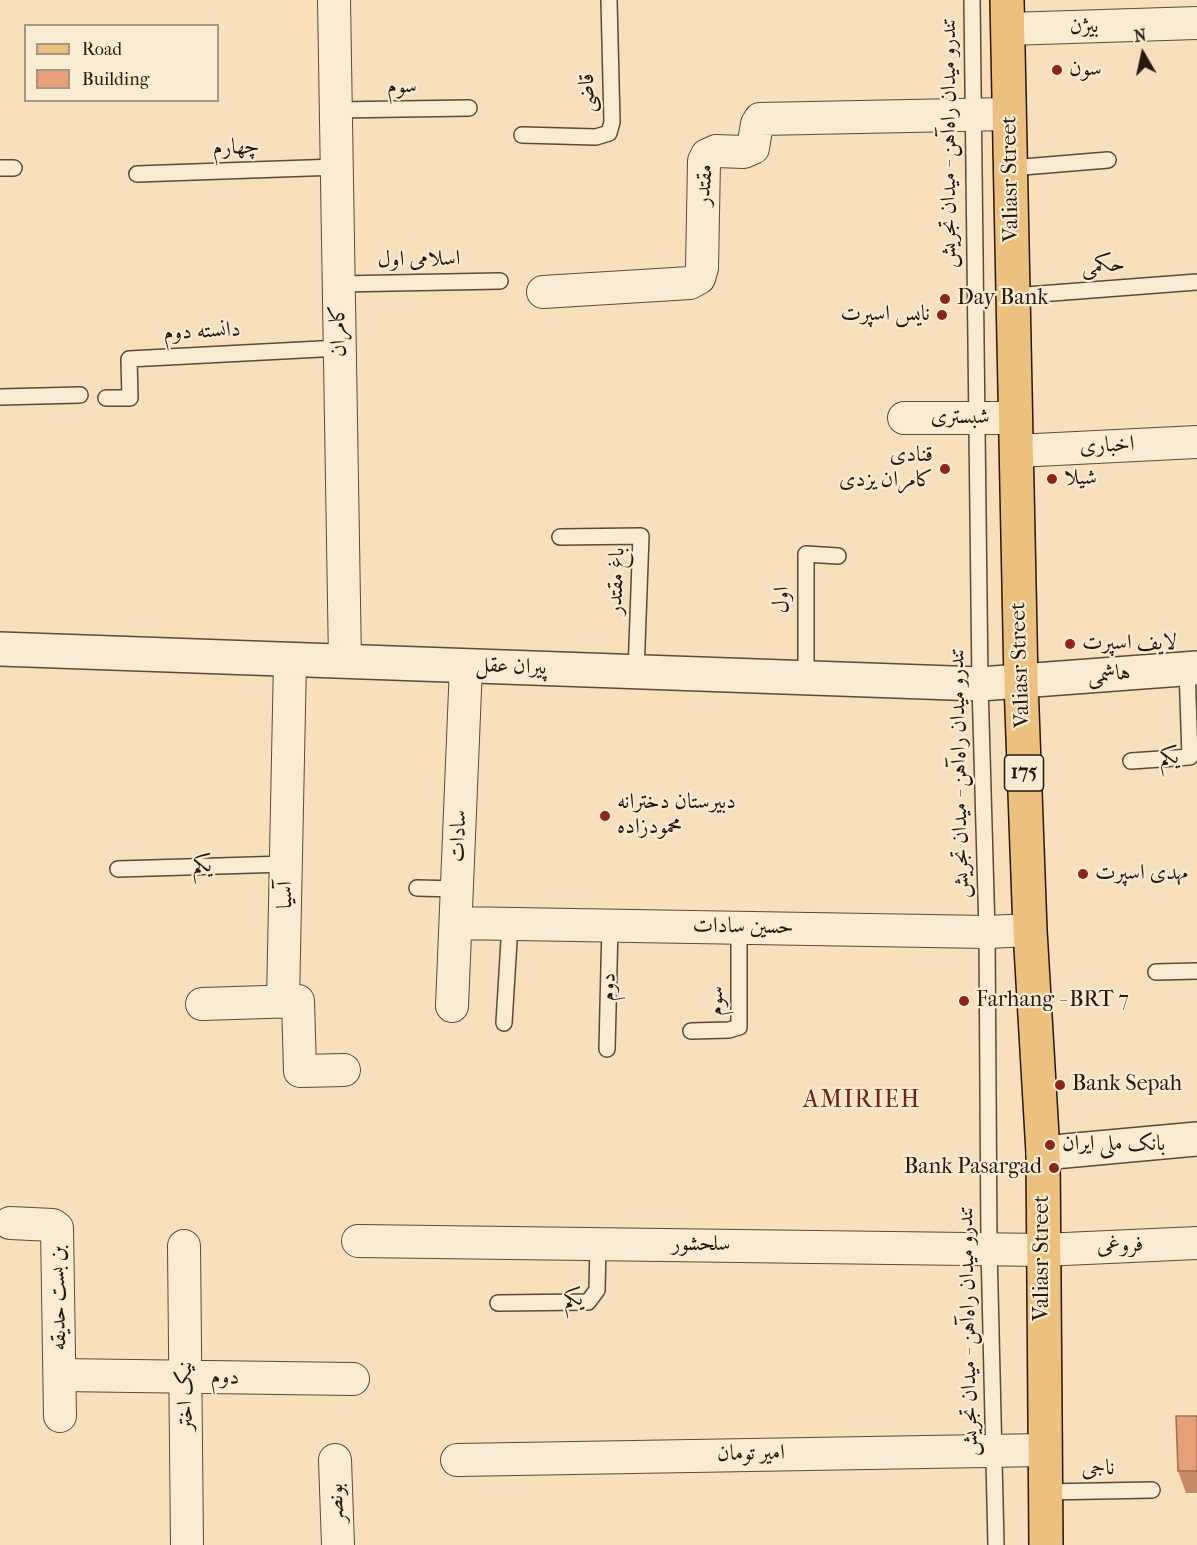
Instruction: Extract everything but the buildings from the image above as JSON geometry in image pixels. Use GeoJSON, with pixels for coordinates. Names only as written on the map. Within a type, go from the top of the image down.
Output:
{"type":"FeatureCollection","features":[{"type":"Feature","properties":{"kind":"main road","name":"Valiasr Street"},"geometry":{"type":"LineString","coordinates":[[1007,15],[1021,682],[1030,930],[1042,1153],[1046,1545]]}},
{"type":"Feature","properties":{"kind":"street","name":"کامران"},"geometry":{"type":"LineString","coordinates":[[334,0],[345,661]]}},
{"type":"Feature","properties":{"kind":"street","name":"بیژن"},"geometry":{"type":"LineString","coordinates":[[1007,15],[1197,23]]}},
{"type":"Feature","properties":{"kind":"street","name":"مقتدر"},"geometry":{"type":"LineString","coordinates":[[543,292],[690,284],[699,278],[702,268],[704,161],[707,155],[716,151],[744,152],[753,148],[760,119],[1009,114]]}},
{"type":"Feature","properties":{"kind":"street","name":"شبستری"},"geometry":{"type":"LineString","coordinates":[[904,418],[1016,418]]}},
{"type":"Feature","properties":{"kind":"street","name":"اخباری"},"geometry":{"type":"LineString","coordinates":[[1016,451],[1197,442]]}},
{"type":"Feature","properties":{"kind":"street","name":"پیران عقل"},"geometry":{"type":"LineString","coordinates":[[0,650],[980,684],[1021,682]]}},
{"type":"Feature","properties":{"kind":"street","name":"آسیا"},"geometry":{"type":"LineString","coordinates":[[284,1001],[290,660]]}},
{"type":"Feature","properties":{"kind":"street","name":"سادات"},"geometry":{"type":"LineString","coordinates":[[452,1006],[466,666]]}},
{"type":"Feature","properties":{"kind":"street","name":"هاشمی"},"geometry":{"type":"LineString","coordinates":[[1021,682],[1192,668]]}},
{"type":"Feature","properties":{"kind":"street","name":"حسین سادات"},"geometry":{"type":"LineString","coordinates":[[456,923],[987,932],[1030,930]]}},
{"type":"Feature","properties":{"kind":"street"},"geometry":{"type":"LineString","coordinates":[[202,1004],[298,1001],[300,1071],[344,1070]]}},
{"type":"Feature","properties":{"kind":"street"},"geometry":{"type":"LineString","coordinates":[[1042,1153],[1197,1139]]}},
{"type":"Feature","properties":{"kind":"street","name":"بن بست حدیقه"},"geometry":{"type":"LineString","coordinates":[[10,1223],[53,1225],[57,1228],[60,1416]]}},
{"type":"Feature","properties":{"kind":"street","name":"سلحشور"},"geometry":{"type":"LineString","coordinates":[[358,1241],[989,1247],[1043,1250]]}},
{"type":"Feature","properties":{"kind":"street","name":"فروغی"},"geometry":{"type":"LineString","coordinates":[[1043,1250],[1197,1243]]}},
{"type":"Feature","properties":{"kind":"street","name":"نیک اختر"},"geometry":{"type":"LineString","coordinates":[[184,1246],[187,1545]]}},
{"type":"Feature","properties":{"kind":"street","name":"دوم"},"geometry":{"type":"LineString","coordinates":[[60,1375],[353,1379]]}},
{"type":"Feature","properties":{"kind":"street","name":"امیر تومان"},"geometry":{"type":"LineString","coordinates":[[457,1460],[994,1449],[1044,1450]]}},
{"type":"Feature","properties":{"kind":"street","name":"بونصر"},"geometry":{"type":"LineString","coordinates":[[335,1460],[338,1545]]}},
{"type":"Feature","properties":{"kind":"lane","name":"قاضی"},"geometry":{"type":"LineString","coordinates":[[522,135],[596,137],[609,133],[612,122],[609,0]]}},
{"type":"Feature","properties":{"kind":"lane","name":"تندرو میدان راه‌آهن - میدان تجریش"},"geometry":{"type":"LineString","coordinates":[[972,0],[980,684],[987,932],[989,1247],[996,1545]]}},
{"type":"Feature","properties":{"kind":"lane","name":"سوم"},"geometry":{"type":"LineString","coordinates":[[336,110],[470,108]]}},
{"type":"Feature","properties":{"kind":"lane"},"geometry":{"type":"LineString","coordinates":[[1011,168],[1108,160]]}},
{"type":"Feature","properties":{"kind":"lane","name":"چهارم"},"geometry":{"type":"LineString","coordinates":[[137,174],[337,167]]}},
{"type":"Feature","properties":{"kind":"lane","name":"اسلامی اول"},"geometry":{"type":"LineString","coordinates":[[339,284],[500,281]]}},
{"type":"Feature","properties":{"kind":"lane","name":"حکمی"},"geometry":{"type":"LineString","coordinates":[[1013,296],[1197,282]]}},
{"type":"Feature","properties":{"kind":"lane","name":"دانسته دوم"},"geometry":{"type":"LineString","coordinates":[[106,398],[130,398],[129,359],[340,348]]}},
{"type":"Feature","properties":{"kind":"lane"},"geometry":{"type":"LineString","coordinates":[[0,397],[80,395]]}},
{"type":"Feature","properties":{"kind":"lane","name":"باغ مقتدر"},"geometry":{"type":"LineString","coordinates":[[560,537],[641,536],[636,672]]}},
{"type":"Feature","properties":{"kind":"lane","name":"اول"},"geometry":{"type":"LineString","coordinates":[[806,678],[806,554],[838,556]]}},
{"type":"Feature","properties":{"kind":"lane","name":"یکم"},"geometry":{"type":"LineString","coordinates":[[1131,761],[1190,757],[1192,668]]}},
{"type":"Feature","properties":{"kind":"lane","name":"یکم"},"geometry":{"type":"LineString","coordinates":[[118,868],[286,864]]}},
{"type":"Feature","properties":{"kind":"lane"},"geometry":{"type":"LineString","coordinates":[[417,888],[457,889]]}},
{"type":"Feature","properties":{"kind":"lane"},"geometry":{"type":"LineString","coordinates":[[504,1023],[510,924]]}},
{"type":"Feature","properties":{"kind":"lane","name":"دوم"},"geometry":{"type":"LineString","coordinates":[[607,1049],[610,925]]}},
{"type":"Feature","properties":{"kind":"lane","name":"سوم"},"geometry":{"type":"LineString","coordinates":[[691,1031],[729,1030],[739,1027],[739,927]]}},
{"type":"Feature","properties":{"kind":"lane"},"geometry":{"type":"LineString","coordinates":[[1156,972],[1197,971]]}},
{"type":"Feature","properties":{"kind":"lane","name":"یکم"},"geometry":{"type":"LineString","coordinates":[[498,1303],[588,1302],[597,1290],[598,1244]]}},
{"type":"Feature","properties":{"kind":"lane","name":"ناجی"},"geometry":{"type":"LineString","coordinates":[[1045,1492],[1152,1490]]}},
{"type":"Feature","properties":{"kind":"place","name":"سون"},"geometry":{"type":"Point","coordinates":[1057,70]}},
{"type":"Feature","properties":{"kind":"place","name":"Day Bank"},"geometry":{"type":"Point","coordinates":[945,299]}},
{"type":"Feature","properties":{"kind":"place","name":"نایس اسپرت"},"geometry":{"type":"Point","coordinates":[942,315]}},
{"type":"Feature","properties":{"kind":"place","name":"قنادی کامران یزدی"},"geometry":{"type":"Point","coordinates":[945,469]}},
{"type":"Feature","properties":{"kind":"place","name":"شیلا"},"geometry":{"type":"Point","coordinates":[1052,479]}},
{"type":"Feature","properties":{"kind":"place","name":"لایف اسپرت"},"geometry":{"type":"Point","coordinates":[1070,644]}},
{"type":"Feature","properties":{"kind":"place","name":"دبیرستان دخترانه محمودزاده"},"geometry":{"type":"Point","coordinates":[605,816]}},
{"type":"Feature","properties":{"kind":"place","name":"مهدی اسپرت"},"geometry":{"type":"Point","coordinates":[1083,874]}},
{"type":"Feature","properties":{"kind":"place","name":"Farhang - BRT 7"},"geometry":{"type":"Point","coordinates":[964,1001]}},
{"type":"Feature","properties":{"kind":"place","name":"Bank Sepah"},"geometry":{"type":"Point","coordinates":[1060,1085]}},
{"type":"Feature","properties":{"kind":"place","name":"بانک ملی ایران"},"geometry":{"type":"Point","coordinates":[1050,1145]}},
{"type":"Feature","properties":{"kind":"place","name":"Bank Pasargad"},"geometry":{"type":"Point","coordinates":[1054,1168]}},
{"type":"Feature","properties":{"kind":"district","name":"AMIRIEH"},"geometry":{"type":"Point","coordinates":[862,1101]}}]}
